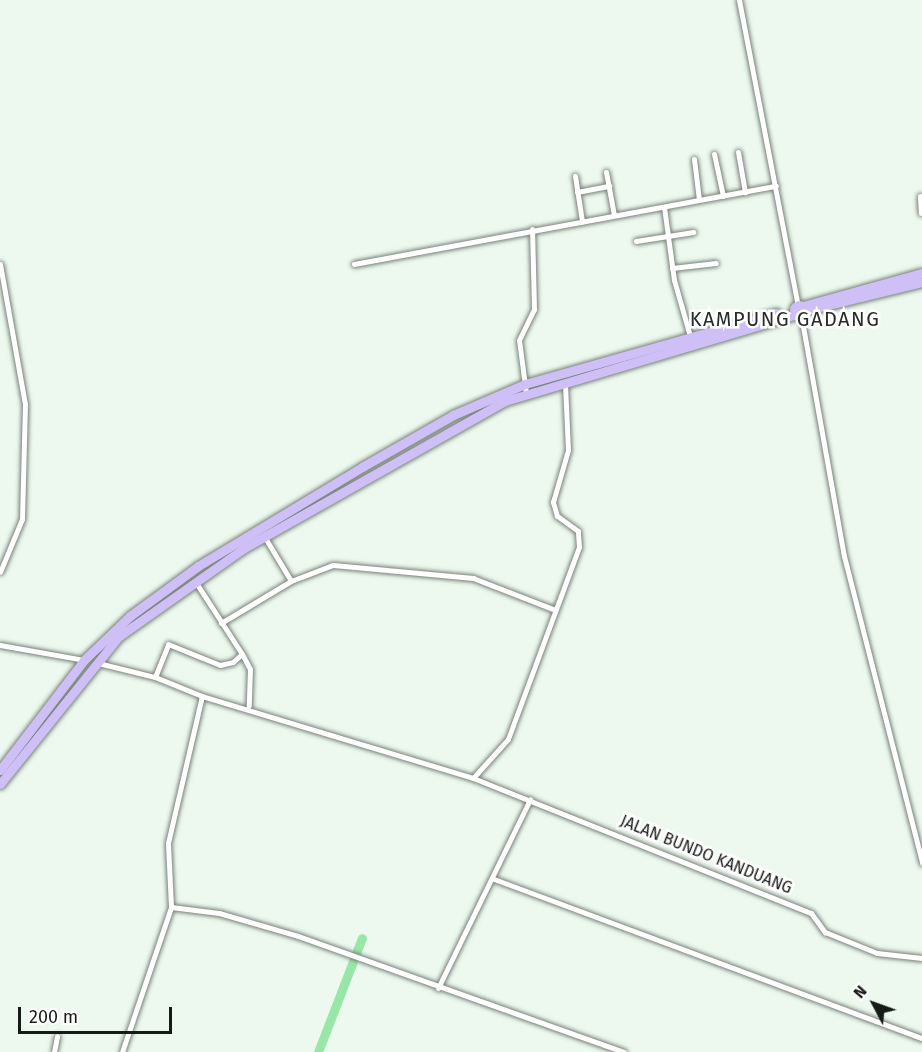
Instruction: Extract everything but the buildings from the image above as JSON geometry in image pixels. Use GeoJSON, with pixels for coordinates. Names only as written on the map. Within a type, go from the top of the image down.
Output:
{"type":"FeatureCollection","features":[{"type":"Feature","properties":{"kind":"highway"},"geometry":{"type":"LineString","coordinates":[[525,389],[565,383],[922,273]]}},
{"type":"Feature","properties":{"kind":"highway"},"geometry":{"type":"LineString","coordinates":[[0,784],[5,768],[89,661],[161,597],[365,472],[525,389],[690,336],[922,282]]}},
{"type":"Feature","properties":{"kind":"highway"},"geometry":{"type":"LineString","coordinates":[[161,597],[194,580],[365,472]]}},
{"type":"Feature","properties":{"kind":"street"},"geometry":{"type":"LineString","coordinates":[[739,0],[776,186],[844,556],[922,862]]}},
{"type":"Feature","properties":{"kind":"street"},"geometry":{"type":"LineString","coordinates":[[738,152],[745,192]]}},
{"type":"Feature","properties":{"kind":"street"},"geometry":{"type":"LineString","coordinates":[[714,154],[723,196]]}},
{"type":"Feature","properties":{"kind":"street"},"geometry":{"type":"LineString","coordinates":[[694,159],[699,198]]}},
{"type":"Feature","properties":{"kind":"street"},"geometry":{"type":"LineString","coordinates":[[606,172],[614,215]]}},
{"type":"Feature","properties":{"kind":"street"},"geometry":{"type":"LineString","coordinates":[[575,176],[582,221]]}},
{"type":"Feature","properties":{"kind":"street"},"geometry":{"type":"LineString","coordinates":[[578,192],[609,186]]}},
{"type":"Feature","properties":{"kind":"street"},"geometry":{"type":"LineString","coordinates":[[354,264],[532,229],[664,207],[699,198],[776,186]]}},
{"type":"Feature","properties":{"kind":"street"},"geometry":{"type":"LineString","coordinates":[[912,214],[921,212],[920,196]]}},
{"type":"Feature","properties":{"kind":"street"},"geometry":{"type":"LineString","coordinates":[[664,207],[672,268],[690,336]]}},
{"type":"Feature","properties":{"kind":"street"},"geometry":{"type":"LineString","coordinates":[[525,389],[519,340],[534,309],[532,229]]}},
{"type":"Feature","properties":{"kind":"street"},"geometry":{"type":"LineString","coordinates":[[636,241],[693,232]]}},
{"type":"Feature","properties":{"kind":"street"},"geometry":{"type":"LineString","coordinates":[[672,268],[716,262]]}},
{"type":"Feature","properties":{"kind":"street"},"geometry":{"type":"LineString","coordinates":[[0,264],[25,404],[22,519],[0,572]]}},
{"type":"Feature","properties":{"kind":"street"},"geometry":{"type":"LineString","coordinates":[[473,778],[508,739],[580,538],[553,507],[568,442],[565,383]]}},
{"type":"Feature","properties":{"kind":"street"},"geometry":{"type":"LineString","coordinates":[[264,536],[291,581]]}},
{"type":"Feature","properties":{"kind":"street"},"geometry":{"type":"LineString","coordinates":[[220,623],[291,581],[326,566],[387,567],[482,580],[553,609]]}},
{"type":"Feature","properties":{"kind":"street"},"geometry":{"type":"LineString","coordinates":[[194,580],[250,669],[249,706]]}},
{"type":"Feature","properties":{"kind":"street"},"geometry":{"type":"LineString","coordinates":[[155,677],[168,644],[225,666],[242,654]]}},
{"type":"Feature","properties":{"kind":"street","name":"JALAN BUNDO KANDUANG"},"geometry":{"type":"LineString","coordinates":[[0,645],[89,661],[155,677],[202,696],[249,706],[473,778],[810,913],[825,932],[877,953],[922,958]]}},
{"type":"Feature","properties":{"kind":"street"},"geometry":{"type":"LineString","coordinates":[[122,1052],[171,907],[168,843],[202,696]]}},
{"type":"Feature","properties":{"kind":"street"},"geometry":{"type":"LineString","coordinates":[[438,988],[494,879],[530,799]]}},
{"type":"Feature","properties":{"kind":"street"},"geometry":{"type":"LineString","coordinates":[[494,879],[922,1038]]}},
{"type":"Feature","properties":{"kind":"street"},"geometry":{"type":"LineString","coordinates":[[171,907],[219,913],[355,955],[438,988],[624,1052]]}},
{"type":"Feature","properties":{"kind":"street"},"geometry":{"type":"LineString","coordinates":[[54,1052],[57,1036]]}},
{"type":"Feature","properties":{"kind":"waterway"},"geometry":{"type":"LineString","coordinates":[[318,1052],[362,938]]}},
{"type":"Feature","properties":{"kind":"district","name":"KAMPUNG GADANG"},"geometry":{"type":"Point","coordinates":[785,319]}}]}
